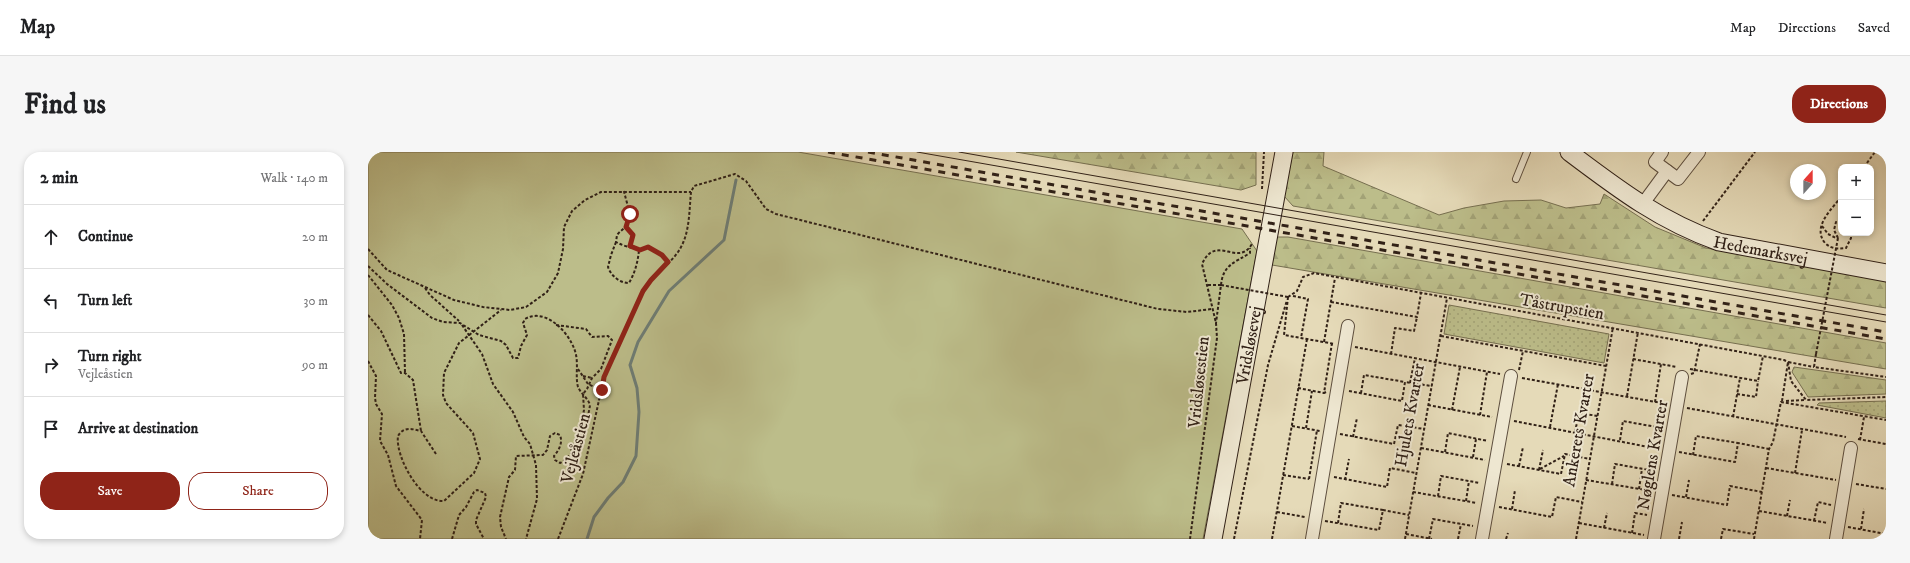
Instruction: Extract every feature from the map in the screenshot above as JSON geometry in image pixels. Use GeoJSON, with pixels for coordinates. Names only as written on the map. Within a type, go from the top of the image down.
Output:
{"type":"FeatureCollection","features":[{"type":"Feature","properties":{"kind":"street","name":"Vridsløsevej"},"geometry":{"type":"LineString","coordinates":[[1213,539],[1284,152]]}},
{"type":"Feature","properties":{"kind":"street","name":"Hedemarksvej"},"geometry":{"type":"LineString","coordinates":[[1569,152],[1642,205],[1666,220],[1696,234],[1718,242],[1886,273]]}},
{"type":"Feature","properties":{"kind":"street"},"geometry":{"type":"LineString","coordinates":[[1662,152],[1654,162],[1678,179],[1699,152]]}},
{"type":"Feature","properties":{"kind":"street"},"geometry":{"type":"LineString","coordinates":[[1642,205],[1666,171]]}},
{"type":"Feature","properties":{"kind":"street"},"geometry":{"type":"LineString","coordinates":[[1312,539],[1348,326]]}},
{"type":"Feature","properties":{"kind":"street","name":"Nøglens Kvarter"},"geometry":{"type":"LineString","coordinates":[[1654,538],[1684,371]]}},
{"type":"Feature","properties":{"kind":"street"},"geometry":{"type":"LineString","coordinates":[[1483,534],[1503,419],[1515,373]]}},
{"type":"Feature","properties":{"kind":"street"},"geometry":{"type":"LineString","coordinates":[[1836,539],[1845,482],[1856,444]]}},
{"type":"Feature","properties":{"kind":"lane"},"geometry":{"type":"LineString","coordinates":[[1516,178],[1528,152]]}},
{"type":"Feature","properties":{"kind":"path"},"geometry":{"type":"LineString","coordinates":[[1262,190],[1264,152]]}},
{"type":"Feature","properties":{"kind":"path"},"geometry":{"type":"LineString","coordinates":[[1696,234],[1705,218],[1755,152]]}},
{"type":"Feature","properties":{"kind":"path"},"geometry":{"type":"LineString","coordinates":[[1866,164],[1875,152]]}},
{"type":"Feature","properties":{"kind":"path"},"geometry":{"type":"LineString","coordinates":[[368,250],[387,270],[454,300],[502,309],[526,307],[547,292],[558,273],[563,249],[564,228],[572,211],[585,200],[601,192],[691,192],[694,186],[735,174],[746,181],[766,208],[776,214],[1158,309],[1174,312],[1212,309]]}},
{"type":"Feature","properties":{"kind":"path"},"geometry":{"type":"LineString","coordinates":[[624,191],[630,214],[626,227],[617,235],[608,267],[616,278],[625,283],[630,283],[638,260],[639,249]]}},
{"type":"Feature","properties":{"kind":"path","name":"Vejleåstien"},"geometry":{"type":"LineString","coordinates":[[558,539],[583,474],[604,377],[643,291],[651,280],[678,252],[684,241],[691,192]]}},
{"type":"Feature","properties":{"kind":"path"},"geometry":{"type":"LineString","coordinates":[[1839,200],[1825,218],[1820,229],[1822,239],[1827,245],[1838,249],[1846,248],[1851,236]]}},
{"type":"Feature","properties":{"kind":"path"},"geometry":{"type":"LineString","coordinates":[[1814,367],[1838,239],[1834,230],[1836,222],[1838,222]]}},
{"type":"Feature","properties":{"kind":"path"},"geometry":{"type":"LineString","coordinates":[[1822,225],[1824,230],[1838,239]]}},
{"type":"Feature","properties":{"kind":"path"},"geometry":{"type":"LineString","coordinates":[[626,227],[633,235],[630,246]]}},
{"type":"Feature","properties":{"kind":"path"},"geometry":{"type":"LineString","coordinates":[[616,242],[622,246],[630,246],[639,249],[648,247],[654,249],[668,262]]}},
{"type":"Feature","properties":{"kind":"path"},"geometry":{"type":"LineString","coordinates":[[1216,323],[1222,274],[1227,267],[1250,253],[1254,242]]}},
{"type":"Feature","properties":{"kind":"path","name":"Vridsløsestien"},"geometry":{"type":"LineString","coordinates":[[1190,539],[1217,338],[1216,323],[1208,285],[1202,270],[1202,264],[1209,253],[1215,250],[1240,254],[1251,247]]}},
{"type":"Feature","properties":{"kind":"path"},"geometry":{"type":"LineString","coordinates":[[368,266],[387,284],[432,318],[443,322],[455,321],[460,323],[482,354],[493,384],[513,412],[524,437],[530,444],[533,456],[538,484],[537,499],[526,539]]}},
{"type":"Feature","properties":{"kind":"path","name":"Tåstrupstien"},"geometry":{"type":"LineString","coordinates":[[1292,296],[1298,292],[1300,282],[1307,275],[1314,273],[1613,327],[1814,367],[1886,377]]}},
{"type":"Feature","properties":{"kind":"path"},"geometry":{"type":"LineString","coordinates":[[368,276],[392,305],[399,318],[404,334],[405,373]]}},
{"type":"Feature","properties":{"kind":"path"},"geometry":{"type":"LineString","coordinates":[[1324,342],[1335,278]]}},
{"type":"Feature","properties":{"kind":"path"},"geometry":{"type":"LineString","coordinates":[[1208,285],[1221,285],[1288,298],[1292,296],[1308,299],[1301,338]]}},
{"type":"Feature","properties":{"kind":"path"},"geometry":{"type":"LineString","coordinates":[[424,287],[430,296],[460,323],[472,332],[486,338],[501,341],[515,359],[518,358],[527,335],[523,322],[525,319],[539,315],[556,325],[575,350],[577,368],[576,380],[588,401],[589,411],[580,438],[563,462],[560,463],[555,460],[554,456],[558,451],[562,439],[560,435],[555,433],[550,436],[545,453],[533,456],[516,456],[515,470],[509,477],[500,517],[501,527],[506,539]]}},
{"type":"Feature","properties":{"kind":"path"},"geometry":{"type":"LineString","coordinates":[[1391,354],[1395,328],[1414,332],[1421,293]]}},
{"type":"Feature","properties":{"kind":"path","name":"Vridsløsevej"},"geometry":{"type":"LineString","coordinates":[[1234,539],[1268,364],[1281,315],[1288,298]]}},
{"type":"Feature","properties":{"kind":"path","name":"Hjulets Kvarter"},"geometry":{"type":"LineString","coordinates":[[1405,539],[1447,298]]}},
{"type":"Feature","properties":{"kind":"path"},"geometry":{"type":"LineString","coordinates":[[1331,302],[1417,317]]}},
{"type":"Feature","properties":{"kind":"path"},"geometry":{"type":"LineString","coordinates":[[421,431],[410,428],[400,432],[397,444],[410,474],[421,491],[433,500],[444,501],[474,472],[480,459],[474,433],[446,403],[443,395],[444,373],[459,343],[502,309]]}},
{"type":"Feature","properties":{"kind":"path"},"geometry":{"type":"LineString","coordinates":[[368,315],[381,331],[401,373],[405,373],[413,380],[421,431],[436,454]]}},
{"type":"Feature","properties":{"kind":"path"},"geometry":{"type":"LineString","coordinates":[[556,325],[586,329],[592,337],[608,336],[612,338],[612,342],[601,369],[592,378],[583,394],[584,410],[581,425],[570,453]]}},
{"type":"Feature","properties":{"kind":"path"},"geometry":{"type":"LineString","coordinates":[[562,331],[566,326]]}},
{"type":"Feature","properties":{"kind":"path","name":"Ankerets Kvarter"},"geometry":{"type":"LineString","coordinates":[[1576,539],[1613,327]]}},
{"type":"Feature","properties":{"kind":"path"},"geometry":{"type":"LineString","coordinates":[[1627,396],[1638,332]]}},
{"type":"Feature","properties":{"kind":"path"},"geometry":{"type":"LineString","coordinates":[[1440,336],[1606,366]]}},
{"type":"Feature","properties":{"kind":"path"},"geometry":{"type":"LineString","coordinates":[[1272,539],[1307,339]]}},
{"type":"Feature","properties":{"kind":"path"},"geometry":{"type":"LineString","coordinates":[[1695,372],[1700,344]]}},
{"type":"Feature","properties":{"kind":"path"},"geometry":{"type":"LineString","coordinates":[[1515,373],[1523,351]]}},
{"type":"Feature","properties":{"kind":"path"},"geometry":{"type":"LineString","coordinates":[[1737,394],[1756,397],[1763,356]]}},
{"type":"Feature","properties":{"kind":"path"},"geometry":{"type":"LineString","coordinates":[[1410,383],[1415,358]]}},
{"type":"Feature","properties":{"kind":"path"},"geometry":{"type":"LineString","coordinates":[[1633,359],[1661,364],[1684,371],[1758,381]]}},
{"type":"Feature","properties":{"kind":"path"},"geometry":{"type":"LineString","coordinates":[[368,362],[376,376],[375,398],[382,414],[380,441],[388,455],[396,486],[422,520],[420,539]]}},
{"type":"Feature","properties":{"kind":"path"},"geometry":{"type":"LineString","coordinates":[[1788,362],[1791,381],[1806,400]]}},
{"type":"Feature","properties":{"kind":"path"},"geometry":{"type":"LineString","coordinates":[[1754,539],[1769,449],[1773,442],[1777,425],[1788,362]]}},
{"type":"Feature","properties":{"kind":"path"},"geometry":{"type":"LineString","coordinates":[[1655,402],[1661,364]]}},
{"type":"Feature","properties":{"kind":"path"},"geometry":{"type":"LineString","coordinates":[[1452,410],[1460,367]]}},
{"type":"Feature","properties":{"kind":"path"},"geometry":{"type":"LineString","coordinates":[[577,368],[589,385],[602,390]]}},
{"type":"Feature","properties":{"kind":"path"},"geometry":{"type":"LineString","coordinates":[[1480,415],[1487,372]]}},
{"type":"Feature","properties":{"kind":"path"},"geometry":{"type":"LineString","coordinates":[[1361,394],[1364,375],[1432,386]]}},
{"type":"Feature","properties":{"kind":"path"},"geometry":{"type":"LineString","coordinates":[[582,376],[592,378]]}},
{"type":"Feature","properties":{"kind":"path"},"geometry":{"type":"LineString","coordinates":[[1733,417],[1740,378]]}},
{"type":"Feature","properties":{"kind":"path"},"geometry":{"type":"LineString","coordinates":[[1338,389],[1402,401],[1405,382]]}},
{"type":"Feature","properties":{"kind":"path"},"geometry":{"type":"LineString","coordinates":[[1550,427],[1558,384]]}},
{"type":"Feature","properties":{"kind":"path"},"geometry":{"type":"LineString","coordinates":[[1298,388],[1324,393]]}},
{"type":"Feature","properties":{"kind":"path"},"geometry":{"type":"LineString","coordinates":[[1306,428],[1312,391]]}},
{"type":"Feature","properties":{"kind":"path"},"geometry":{"type":"LineString","coordinates":[[1782,402],[1886,398]]}},
{"type":"Feature","properties":{"kind":"path"},"geometry":{"type":"LineString","coordinates":[[1782,402],[1886,420]]}},
{"type":"Feature","properties":{"kind":"path"},"geometry":{"type":"LineString","coordinates":[[1428,405],[1735,462],[1738,443]]}},
{"type":"Feature","properties":{"kind":"path"},"geometry":{"type":"LineString","coordinates":[[1575,432],[1579,413],[1598,416]]}},
{"type":"Feature","properties":{"kind":"path"},"geometry":{"type":"LineString","coordinates":[[1856,444],[1864,416]]}},
{"type":"Feature","properties":{"kind":"path"},"geometry":{"type":"LineString","coordinates":[[1353,437],[1357,418]]}},
{"type":"Feature","properties":{"kind":"path"},"geometry":{"type":"LineString","coordinates":[[1620,440],[1623,421],[1673,430]]}},
{"type":"Feature","properties":{"kind":"path"},"geometry":{"type":"LineString","coordinates":[[1292,426],[1394,444],[1398,425],[1424,429]]}},
{"type":"Feature","properties":{"kind":"path"},"geometry":{"type":"LineString","coordinates":[[1777,425],[1856,444],[1886,444]]}},
{"type":"Feature","properties":{"kind":"path"},"geometry":{"type":"LineString","coordinates":[[1309,479],[1317,430]]}},
{"type":"Feature","properties":{"kind":"path"},"geometry":{"type":"LineString","coordinates":[[1795,473],[1802,430]]}},
{"type":"Feature","properties":{"kind":"path"},"geometry":{"type":"LineString","coordinates":[[1445,453],[1448,434],[1499,443]]}},
{"type":"Feature","properties":{"kind":"path"},"geometry":{"type":"LineString","coordinates":[[1693,455],[1696,436],[1769,449]]}},
{"type":"Feature","properties":{"kind":"path"},"geometry":{"type":"LineString","coordinates":[[1472,458],[1476,439]]}},
{"type":"Feature","properties":{"kind":"path"},"geometry":{"type":"LineString","coordinates":[[1519,466],[1523,447]]}},
{"type":"Feature","properties":{"kind":"path"},"geometry":{"type":"LineString","coordinates":[[1421,448],[1561,474],[1564,456]]}},
{"type":"Feature","properties":{"kind":"path"},"geometry":{"type":"LineString","coordinates":[[1539,470],[1543,450]]}},
{"type":"Feature","properties":{"kind":"path"},"geometry":{"type":"LineString","coordinates":[[1539,470],[1565,454],[1590,459]]}},
{"type":"Feature","properties":{"kind":"path"},"geometry":{"type":"LineString","coordinates":[[1345,480],[1349,459]]}},
{"type":"Feature","properties":{"kind":"path"},"geometry":{"type":"LineString","coordinates":[[1612,484],[1615,464],[1666,473]]}},
{"type":"Feature","properties":{"kind":"path"},"geometry":{"type":"LineString","coordinates":[[1283,475],[1309,479],[1345,480],[1387,487],[1390,468],[1417,473]]}},
{"type":"Feature","properties":{"kind":"path"},"geometry":{"type":"LineString","coordinates":[[1766,468],[1886,489]]}},
{"type":"Feature","properties":{"kind":"path"},"geometry":{"type":"LineString","coordinates":[[1639,489],[1642,469]]}},
{"type":"Feature","properties":{"kind":"path"},"geometry":{"type":"LineString","coordinates":[[1438,496],[1441,476],[1491,485]]}},
{"type":"Feature","properties":{"kind":"path"},"geometry":{"type":"LineString","coordinates":[[1586,480],[1727,505],[1730,486],[1762,492]]}},
{"type":"Feature","properties":{"kind":"path"},"geometry":{"type":"LineString","coordinates":[[1686,497],[1689,480]]}},
{"type":"Feature","properties":{"kind":"path"},"geometry":{"type":"LineString","coordinates":[[1466,501],[1469,481]]}},
{"type":"Feature","properties":{"kind":"path"},"geometry":{"type":"LineString","coordinates":[[452,539],[458,515],[466,507],[474,492],[477,490],[485,493],[486,497],[476,520],[476,524],[484,539]]}},
{"type":"Feature","properties":{"kind":"path"},"geometry":{"type":"LineString","coordinates":[[1512,509],[1515,490]]}},
{"type":"Feature","properties":{"kind":"path"},"geometry":{"type":"LineString","coordinates":[[1413,492],[1552,517],[1556,497],[1582,502]]}},
{"type":"Feature","properties":{"kind":"path"},"geometry":{"type":"LineString","coordinates":[[1787,516],[1790,500]]}},
{"type":"Feature","properties":{"kind":"path"},"geometry":{"type":"LineString","coordinates":[[1814,521],[1818,502],[1841,506]]}},
{"type":"Feature","properties":{"kind":"path"},"geometry":{"type":"LineString","coordinates":[[1338,523],[1341,503],[1409,515]]}},
{"type":"Feature","properties":{"kind":"path"},"geometry":{"type":"LineString","coordinates":[[1861,529],[1864,509]]}},
{"type":"Feature","properties":{"kind":"path"},"geometry":{"type":"LineString","coordinates":[[1277,512],[1379,530],[1383,510]]}},
{"type":"Feature","properties":{"kind":"path"},"geometry":{"type":"LineString","coordinates":[[1759,511],[1886,534]]}},
{"type":"Feature","properties":{"kind":"path"},"geometry":{"type":"LineString","coordinates":[[1604,528],[1607,512]]}},
{"type":"Feature","properties":{"kind":"path"},"geometry":{"type":"LineString","coordinates":[[1632,533],[1635,513],[1658,517]]}},
{"type":"Feature","properties":{"kind":"path"},"geometry":{"type":"LineString","coordinates":[[1406,534],[1431,539],[1433,519],[1461,524],[1483,534]]}},
{"type":"Feature","properties":{"kind":"path"},"geometry":{"type":"LineString","coordinates":[[1679,539],[1682,522]]}},
{"type":"Feature","properties":{"kind":"path"},"geometry":{"type":"LineString","coordinates":[[1579,523],[1654,538]]}},
{"type":"Feature","properties":{"kind":"path"},"geometry":{"type":"LineString","coordinates":[[1458,539],[1461,524]]}},
{"type":"Feature","properties":{"kind":"path"},"geometry":{"type":"LineString","coordinates":[[1721,539],[1722,529],[1754,534]]}},
{"type":"Feature","properties":{"kind":"path"},"geometry":{"type":"LineString","coordinates":[[1506,539],[1508,532]]}},
{"type":"Feature","properties":{"kind":"green space"},"geometry":{"type":"Polygon","coordinates":[[[368,152],[798,152],[1242,229],[1257,251],[1203,539],[368,539],[368,152]]]}},
{"type":"Feature","properties":{"kind":"green space"},"geometry":{"type":"Polygon","coordinates":[[[1016,152],[1256,152],[1256,185],[1241,190],[1016,152]]]}},
{"type":"Feature","properties":{"kind":"green space"},"geometry":{"type":"Polygon","coordinates":[[[1293,152],[1324,152],[1323,166],[1439,215],[1464,208],[1504,201],[1541,200],[1566,208],[1600,204],[1604,194],[1655,227],[1706,248],[1886,280],[1886,308],[1293,206],[1284,196],[1293,152]]]}},
{"type":"Feature","properties":{"kind":"green space"},"geometry":{"type":"Polygon","coordinates":[[[1276,237],[1288,237],[1886,343],[1886,369],[1272,265],[1276,237]]]}},
{"type":"Feature","properties":{"kind":"green space"},"geometry":{"type":"Polygon","coordinates":[[[1449,305],[1609,334],[1604,363],[1444,334],[1449,305]]]}},
{"type":"Feature","properties":{"kind":"green space"},"geometry":{"type":"Polygon","coordinates":[[[1794,367],[1886,380],[1886,394],[1808,397],[1792,372],[1794,367]]]}},
{"type":"Feature","properties":{"kind":"green space"},"geometry":{"type":"Polygon","coordinates":[[[1886,401],[1886,418],[1817,405],[1819,403],[1886,401]]]}},
{"type":"Feature","properties":{"kind":"waterway"},"geometry":{"type":"LineString","coordinates":[[587,539],[594,517],[608,498],[623,482],[636,456],[639,412],[637,388],[630,365],[638,342],[669,291],[724,240],[736,180]]}},
{"type":"Feature","properties":{"kind":"tram line"},"geometry":{"type":"LineString","coordinates":[[917,152],[1886,322]]}},
{"type":"Feature","properties":{"kind":"tram line"},"geometry":{"type":"LineString","coordinates":[[959,152],[1886,315]]}},
{"type":"Feature","properties":{"kind":"railway"},"geometry":{"type":"LineString","coordinates":[[828,152],[1886,339]]}},
{"type":"Feature","properties":{"kind":"railway"},"geometry":{"type":"LineString","coordinates":[[868,152],[1886,332]]}},
{"type":"Feature","properties":{"kind":"route"},"geometry":{"type":"LineString","coordinates":[[602,390],[604,377],[643,291],[668,262],[654,249],[648,247],[640,250],[630,246],[633,241],[633,235],[626,227],[630,214]]}}]}
